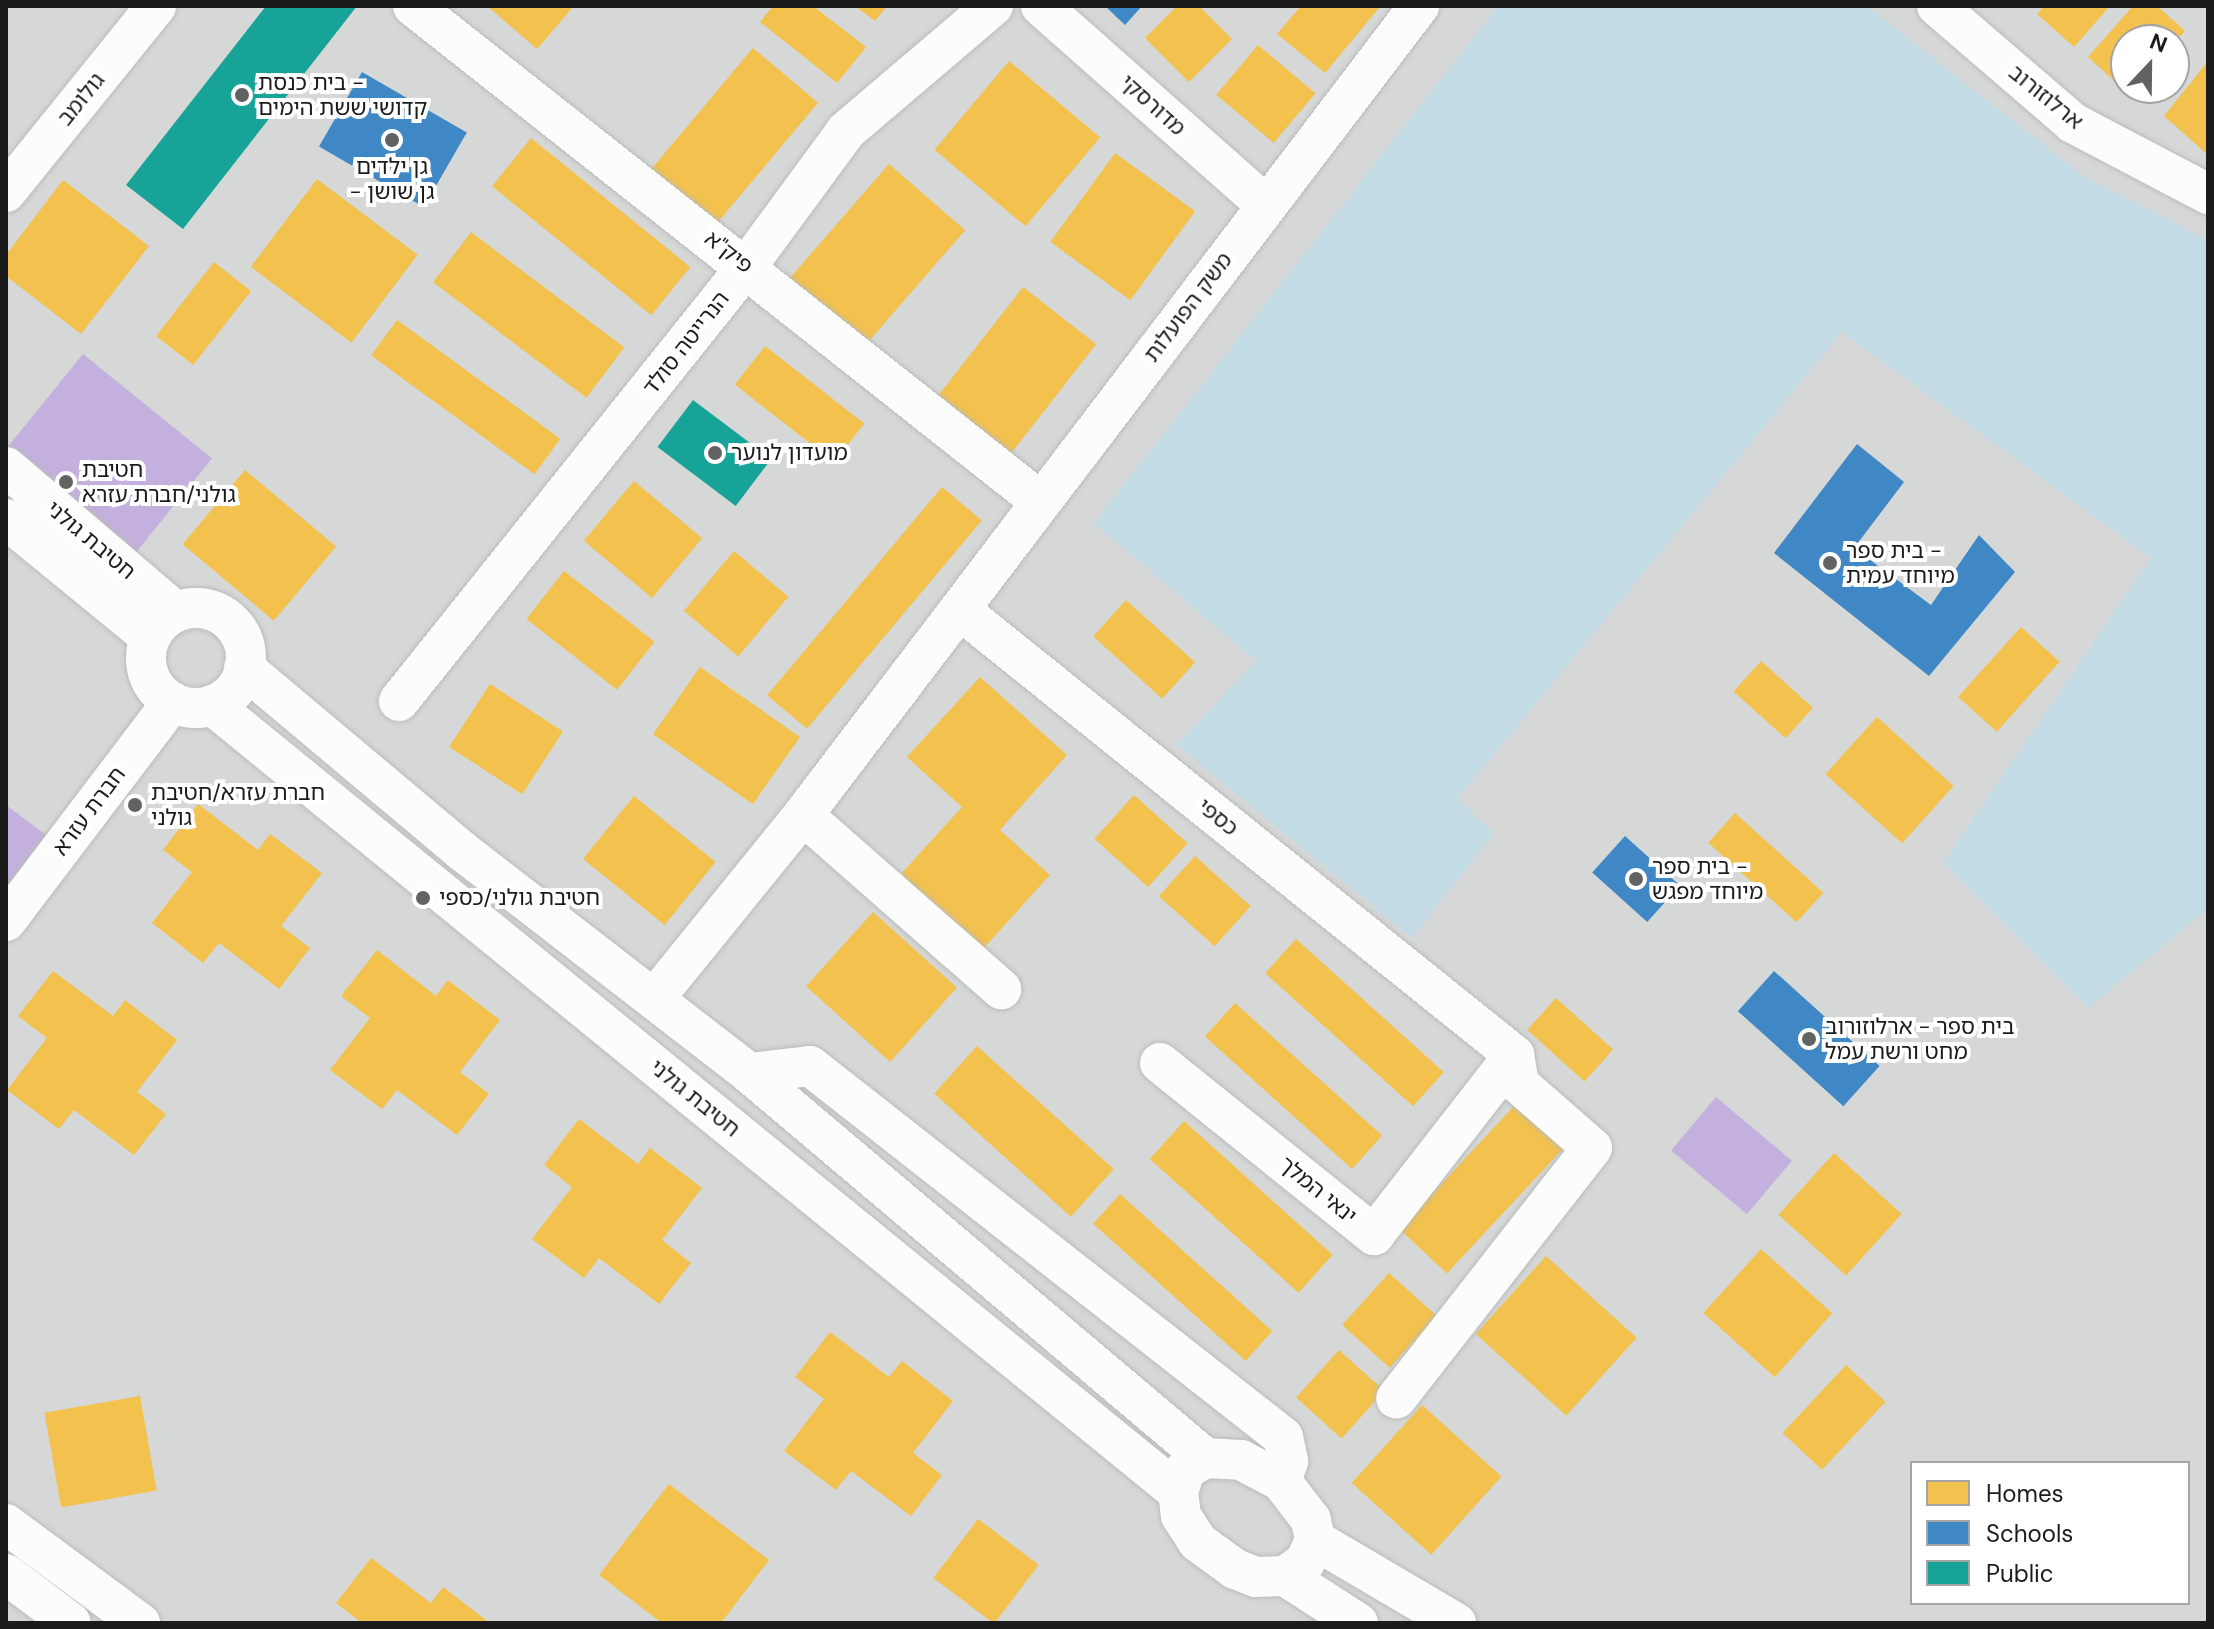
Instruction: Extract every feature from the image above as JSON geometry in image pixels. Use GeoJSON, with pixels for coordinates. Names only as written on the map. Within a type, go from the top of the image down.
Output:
{"type":"FeatureCollection","features":[{"type":"Feature","properties":{"kind":"street","name":"גולומב"},"geometry":{"type":"LineString","coordinates":[[6,192],[156,6]]}},
{"type":"Feature","properties":{"kind":"street","name":"פיק\"א"},"geometry":{"type":"LineString","coordinates":[[413,6],[747,266],[1041,502]]}},
{"type":"Feature","properties":{"kind":"street","name":"הנרייטה סולד"},"geometry":{"type":"LineString","coordinates":[[399,701],[747,266],[846,131],[993,6]]}},
{"type":"Feature","properties":{"kind":"street","name":"מדורסקי"},"geometry":{"type":"LineString","coordinates":[[1041,6],[1265,204]]}},
{"type":"Feature","properties":{"kind":"street","name":"משק הפועלות"},"geometry":{"type":"LineString","coordinates":[[960,610],[1265,204],[1419,6]]}},
{"type":"Feature","properties":{"kind":"street","name":"ארלוזורוב"},"geometry":{"type":"LineString","coordinates":[[1937,6],[2073,123],[2208,194]]}},
{"type":"Feature","properties":{"kind":"street","name":"חטיבת גולני"},"geometry":{"type":"LineString","coordinates":[[6,467],[163,625]]}},
{"type":"Feature","properties":{"kind":"street","name":"חטיבת גולני"},"geometry":{"type":"LineString","coordinates":[[6,519],[163,625]]}},
{"type":"Feature","properties":{"kind":"street"},"geometry":{"type":"LineString","coordinates":[[207,609],[233,625],[246,653],[244,668],[233,691],[212,705],[187,707],[172,702],[151,681],[146,667],[163,625],[207,609]]}},
{"type":"Feature","properties":{"kind":"street"},"geometry":{"type":"LineString","coordinates":[[654,999],[803,815],[960,610]]}},
{"type":"Feature","properties":{"kind":"street","name":"כספי"},"geometry":{"type":"LineString","coordinates":[[960,610],[1514,1055]]}},
{"type":"Feature","properties":{"kind":"street"},"geometry":{"type":"LineString","coordinates":[[244,668],[462,851],[749,1073],[1205,1458]]}},
{"type":"Feature","properties":{"kind":"street","name":"חברת עזרא"},"geometry":{"type":"LineString","coordinates":[[6,921],[172,702]]}},
{"type":"Feature","properties":{"kind":"street","name":"חטיבת גולני"},"geometry":{"type":"LineString","coordinates":[[212,705],[1178,1492]]}},
{"type":"Feature","properties":{"kind":"street"},"geometry":{"type":"LineString","coordinates":[[803,815],[1001,989]]}},
{"type":"Feature","properties":{"kind":"street"},"geometry":{"type":"LineString","coordinates":[[1396,1399],[1592,1148],[1519,1084],[1514,1055]]}},
{"type":"Feature","properties":{"kind":"street","name":"ינאי המלך"},"geometry":{"type":"LineString","coordinates":[[1160,1063],[1374,1235],[1514,1055]]}},
{"type":"Feature","properties":{"kind":"street"},"geometry":{"type":"LineString","coordinates":[[749,1073],[810,1066],[1283,1437],[1288,1461],[1281,1481]]}},
{"type":"Feature","properties":{"kind":"street"},"geometry":{"type":"LineString","coordinates":[[1205,1458],[1241,1460],[1281,1481],[1311,1520],[1315,1540],[1305,1562],[1285,1576],[1256,1577],[1235,1569],[1198,1542],[1181,1516],[1178,1492],[1185,1470],[1205,1458]]}},
{"type":"Feature","properties":{"kind":"street"},"geometry":{"type":"LineString","coordinates":[[6,1524],[140,1623]]}},
{"type":"Feature","properties":{"kind":"street"},"geometry":{"type":"LineString","coordinates":[[1315,1540],[1456,1623]]}},
{"type":"Feature","properties":{"kind":"street"},"geometry":{"type":"LineString","coordinates":[[6,1574],[71,1623]]}},
{"type":"Feature","properties":{"kind":"street"},"geometry":{"type":"LineString","coordinates":[[1285,1576],[1358,1623]]}},
{"type":"Feature","properties":{"kind":"shaded area"},"geometry":{"type":"Polygon","coordinates":[[[6,6],[2208,6],[2208,1623],[6,1623],[6,6]]]}},
{"type":"Feature","properties":{"kind":"shaded area"},"geometry":{"type":"Polygon","coordinates":[[[1498,6],[1867,6],[2086,178],[2208,240],[2208,909],[2088,1008],[1943,863],[2151,558],[1842,332],[1457,799],[1494,833],[1412,938],[1177,745],[1256,661],[1094,523],[1498,6]]]}},
{"type":"Feature","properties":{"kind":"shaded area"},"geometry":{"type":"Polygon","coordinates":[[[83,354],[212,458],[136,553],[7,448],[83,354]]]}},
{"type":"Feature","properties":{"kind":"shaded area"},"geometry":{"type":"Polygon","coordinates":[[[412,476],[507,550],[361,737],[266,663],[412,476]]]}},
{"type":"Feature","properties":{"kind":"shaded area"},"geometry":{"type":"Polygon","coordinates":[[[6,552],[131,656],[21,799],[6,787],[6,552]]]}},
{"type":"Feature","properties":{"kind":"shaded area"},"geometry":{"type":"Polygon","coordinates":[[[6,805],[50,838],[6,892],[6,805]]]}},
{"type":"Feature","properties":{"kind":"shaded area"},"geometry":{"type":"Polygon","coordinates":[[[1716,1097],[1792,1161],[1747,1214],[1671,1151],[1716,1097]]]}},
{"type":"Feature","properties":{"kind":"building: Homes"},"geometry":{"type":"Polygon","coordinates":[[[487,6],[574,6],[537,49],[487,6]]]}},
{"type":"Feature","properties":{"kind":"building: Homes"},"geometry":{"type":"Polygon","coordinates":[[[773,6],[813,6],[866,47],[837,83],[760,22],[773,6]]]}},
{"type":"Feature","properties":{"kind":"building: Homes"},"geometry":{"type":"Polygon","coordinates":[[[855,6],[887,6],[875,21],[855,6]]]}},
{"type":"Feature","properties":{"kind":"building: Homes"},"geometry":{"type":"Polygon","coordinates":[[[1177,6],[1199,6],[1232,39],[1189,82],[1145,38],[1177,6]]]}},
{"type":"Feature","properties":{"kind":"building: Homes"},"geometry":{"type":"Polygon","coordinates":[[[1301,6],[1379,8],[1325,73],[1277,34],[1301,6]]]}},
{"type":"Feature","properties":{"kind":"building: Homes"},"geometry":{"type":"Polygon","coordinates":[[[2044,6],[2110,6],[2074,47],[2037,14],[2044,6]]]}},
{"type":"Feature","properties":{"kind":"building: Homes"},"geometry":{"type":"Polygon","coordinates":[[[2133,6],[2157,6],[2177,24],[2117,24],[2133,6]]]}},
{"type":"Feature","properties":{"kind":"building: Homes"},"geometry":{"type":"Polygon","coordinates":[[[2110,32],[2110,77],[2088,57],[2110,32]]]}},
{"type":"Feature","properties":{"kind":"building: Homes"},"geometry":{"type":"Polygon","coordinates":[[[1258,45],[1315,93],[1274,143],[1216,95],[1258,45]]]}},
{"type":"Feature","properties":{"kind":"building: Homes"},"geometry":{"type":"Polygon","coordinates":[[[753,48],[818,103],[715,225],[650,171],[753,48]]]}},
{"type":"Feature","properties":{"kind":"building: Homes"},"geometry":{"type":"Polygon","coordinates":[[[1009,61],[1100,137],[1026,226],[934,150],[1009,61]]]}},
{"type":"Feature","properties":{"kind":"building: Homes"},"geometry":{"type":"Polygon","coordinates":[[[2208,61],[2208,155],[2164,116],[2174,104],[2190,104],[2190,84],[2208,61]]]}},
{"type":"Feature","properties":{"kind":"building: Homes"},"geometry":{"type":"Polygon","coordinates":[[[531,138],[690,267],[651,315],[492,186],[531,138]]]}},
{"type":"Feature","properties":{"kind":"building: Homes"},"geometry":{"type":"Polygon","coordinates":[[[1115,153],[1195,211],[1130,300],[1050,242],[1115,153]]]}},
{"type":"Feature","properties":{"kind":"building: Homes"},"geometry":{"type":"Polygon","coordinates":[[[889,164],[965,230],[864,347],[787,281],[889,164]]]}},
{"type":"Feature","properties":{"kind":"building: Homes"},"geometry":{"type":"Polygon","coordinates":[[[317,179],[418,255],[351,343],[251,267],[317,179]]]}},
{"type":"Feature","properties":{"kind":"building: Homes"},"geometry":{"type":"Polygon","coordinates":[[[63,180],[149,246],[81,334],[6,276],[6,255],[63,180]]]}},
{"type":"Feature","properties":{"kind":"building: Homes"},"geometry":{"type":"Polygon","coordinates":[[[471,232],[624,348],[586,398],[433,282],[471,232]]]}},
{"type":"Feature","properties":{"kind":"building: Homes"},"geometry":{"type":"Polygon","coordinates":[[[214,262],[251,291],[193,365],[156,336],[214,262]]]}},
{"type":"Feature","properties":{"kind":"building: Homes"},"geometry":{"type":"Polygon","coordinates":[[[1023,287],[1096,344],[1008,457],[935,400],[1023,287]]]}},
{"type":"Feature","properties":{"kind":"building: Homes"},"geometry":{"type":"Polygon","coordinates":[[[397,320],[560,439],[535,474],[371,356],[397,320]]]}},
{"type":"Feature","properties":{"kind":"building: Homes"},"geometry":{"type":"Polygon","coordinates":[[[765,346],[864,424],[834,462],[735,385],[765,346]]]}},
{"type":"Feature","properties":{"kind":"building: Homes"},"geometry":{"type":"Polygon","coordinates":[[[245,470],[336,546],[274,621],[183,544],[245,470]]]}},
{"type":"Feature","properties":{"kind":"building: Homes"},"geometry":{"type":"Polygon","coordinates":[[[634,481],[702,538],[652,598],[584,541],[634,481]]]}},
{"type":"Feature","properties":{"kind":"building: Homes"},"geometry":{"type":"Polygon","coordinates":[[[942,487],[982,520],[807,729],[767,695],[942,487]]]}},
{"type":"Feature","properties":{"kind":"building: Homes"},"geometry":{"type":"Polygon","coordinates":[[[734,551],[788,597],[738,656],[684,611],[734,551]]]}},
{"type":"Feature","properties":{"kind":"building: Homes"},"geometry":{"type":"Polygon","coordinates":[[[564,571],[655,642],[617,690],[526,619],[564,571]]]}},
{"type":"Feature","properties":{"kind":"building: Homes"},"geometry":{"type":"Polygon","coordinates":[[[1126,600],[1195,662],[1162,699],[1093,636],[1126,600]]]}},
{"type":"Feature","properties":{"kind":"building: Homes"},"geometry":{"type":"Polygon","coordinates":[[[2021,627],[2060,662],[1997,732],[1958,697],[2021,627]]]}},
{"type":"Feature","properties":{"kind":"building: Homes"},"geometry":{"type":"Polygon","coordinates":[[[1761,661],[1813,708],[1786,738],[1734,691],[1761,661]]]}},
{"type":"Feature","properties":{"kind":"building: Homes"},"geometry":{"type":"Polygon","coordinates":[[[700,667],[800,737],[753,804],[653,734],[700,667]]]}},
{"type":"Feature","properties":{"kind":"building: Homes"},"geometry":{"type":"Polygon","coordinates":[[[980,677],[1067,755],[1000,830],[1050,875],[983,949],[901,874],[962,807],[907,757],[980,677]]]}},
{"type":"Feature","properties":{"kind":"building: Homes"},"geometry":{"type":"Polygon","coordinates":[[[490,684],[563,731],[522,794],[449,747],[490,684]]]}},
{"type":"Feature","properties":{"kind":"building: Homes"},"geometry":{"type":"Polygon","coordinates":[[[1877,717],[1954,786],[1902,843],[1825,774],[1877,717]]]}},
{"type":"Feature","properties":{"kind":"building: Homes"},"geometry":{"type":"Polygon","coordinates":[[[1134,795],[1188,843],[1148,887],[1095,839],[1134,795]]]}},
{"type":"Feature","properties":{"kind":"building: Homes"},"geometry":{"type":"Polygon","coordinates":[[[634,796],[716,862],[665,925],[583,859],[634,796]]]}},
{"type":"Feature","properties":{"kind":"building: Homes"},"geometry":{"type":"Polygon","coordinates":[[[198,804],[258,850],[270,834],[322,873],[281,926],[310,948],[279,989],[219,943],[203,963],[152,923],[192,872],[163,850],[198,804]]]}},
{"type":"Feature","properties":{"kind":"building: Homes"},"geometry":{"type":"Polygon","coordinates":[[[1735,813],[1823,893],[1797,922],[1708,843],[1735,813]]]}},
{"type":"Feature","properties":{"kind":"building: Homes"},"geometry":{"type":"Polygon","coordinates":[[[1195,856],[1251,906],[1215,946],[1159,896],[1195,856]]]}},
{"type":"Feature","properties":{"kind":"building: Homes"},"geometry":{"type":"Polygon","coordinates":[[[873,912],[957,988],[890,1062],[806,986],[873,912]]]}},
{"type":"Feature","properties":{"kind":"building: Homes"},"geometry":{"type":"Polygon","coordinates":[[[1296,939],[1444,1072],[1413,1106],[1265,973],[1296,939]]]}},
{"type":"Feature","properties":{"kind":"building: Homes"},"geometry":{"type":"Polygon","coordinates":[[[377,950],[436,996],[448,980],[500,1020],[460,1072],[489,1094],[457,1135],[397,1090],[382,1109],[330,1070],[370,1018],[341,996],[377,950]]]}},
{"type":"Feature","properties":{"kind":"building: Homes"},"geometry":{"type":"Polygon","coordinates":[[[53,971],[113,1016],[125,1000],[177,1040],[137,1092],[166,1114],[134,1155],[74,1110],[59,1129],[7,1090],[47,1038],[18,1016],[53,971]]]}},
{"type":"Feature","properties":{"kind":"building: Homes"},"geometry":{"type":"Polygon","coordinates":[[[1556,998],[1613,1050],[1584,1081],[1527,1030],[1556,998]]]}},
{"type":"Feature","properties":{"kind":"building: Homes"},"geometry":{"type":"Polygon","coordinates":[[[1235,1003],[1382,1135],[1352,1169],[1205,1036],[1235,1003]]]}},
{"type":"Feature","properties":{"kind":"building: Homes"},"geometry":{"type":"Polygon","coordinates":[[[977,1046],[1114,1169],[1071,1217],[934,1094],[977,1046]]]}},
{"type":"Feature","properties":{"kind":"building: Homes"},"geometry":{"type":"Polygon","coordinates":[[[1516,1104],[1564,1148],[1447,1273],[1399,1229],[1516,1104]]]}},
{"type":"Feature","properties":{"kind":"building: Homes"},"geometry":{"type":"Polygon","coordinates":[[[579,1119],[638,1164],[650,1148],[702,1188],[662,1240],[691,1263],[659,1304],[599,1258],[584,1278],[532,1239],[572,1187],[544,1165],[579,1119]]]}},
{"type":"Feature","properties":{"kind":"building: Homes"},"geometry":{"type":"Polygon","coordinates":[[[1184,1121],[1333,1255],[1299,1293],[1150,1159],[1184,1121]]]}},
{"type":"Feature","properties":{"kind":"building: Homes"},"geometry":{"type":"Polygon","coordinates":[[[1834,1153],[1902,1214],[1846,1276],[1778,1215],[1834,1153]]]}},
{"type":"Feature","properties":{"kind":"building: Homes"},"geometry":{"type":"Polygon","coordinates":[[[1120,1194],[1272,1331],[1246,1361],[1093,1224],[1120,1194]]]}},
{"type":"Feature","properties":{"kind":"building: Homes"},"geometry":{"type":"Polygon","coordinates":[[[1761,1249],[1832,1313],[1775,1377],[1703,1313],[1761,1249]]]}},
{"type":"Feature","properties":{"kind":"building: Homes"},"geometry":{"type":"Polygon","coordinates":[[[1546,1256],[1637,1338],[1566,1416],[1476,1334],[1546,1256]]]}},
{"type":"Feature","properties":{"kind":"building: Homes"},"geometry":{"type":"Polygon","coordinates":[[[1389,1273],[1437,1316],[1390,1368],[1342,1325],[1389,1273]]]}},
{"type":"Feature","properties":{"kind":"building: Homes"},"geometry":{"type":"Polygon","coordinates":[[[830,1332],[889,1377],[902,1361],[953,1401],[913,1453],[942,1475],[911,1516],[851,1471],[836,1490],[784,1451],[824,1399],[795,1377],[830,1332]]]}},
{"type":"Feature","properties":{"kind":"building: Homes"},"geometry":{"type":"Polygon","coordinates":[[[1339,1350],[1384,1391],[1342,1438],[1296,1398],[1339,1350]]]}},
{"type":"Feature","properties":{"kind":"building: Homes"},"geometry":{"type":"Polygon","coordinates":[[[1846,1365],[1885,1402],[1822,1470],[1783,1433],[1846,1365]]]}},
{"type":"Feature","properties":{"kind":"building: Homes"},"geometry":{"type":"Polygon","coordinates":[[[140,1396],[157,1491],[61,1507],[44,1413],[140,1396]]]}},
{"type":"Feature","properties":{"kind":"building: Homes"},"geometry":{"type":"Polygon","coordinates":[[[1422,1405],[1502,1477],[1431,1555],[1352,1483],[1422,1405]]]}},
{"type":"Feature","properties":{"kind":"building: Homes"},"geometry":{"type":"Polygon","coordinates":[[[669,1484],[769,1560],[721,1623],[662,1623],[599,1575],[669,1484]]]}},
{"type":"Feature","properties":{"kind":"building: Homes"},"geometry":{"type":"Polygon","coordinates":[[[978,1519],[1039,1565],[995,1623],[933,1578],[978,1519]]]}},
{"type":"Feature","properties":{"kind":"building: Homes"},"geometry":{"type":"Polygon","coordinates":[[[371,1558],[431,1603],[443,1587],[490,1623],[362,1623],[336,1603],[371,1558]]]}},
{"type":"Feature","properties":{"kind":"building: Schools"},"geometry":{"type":"Polygon","coordinates":[[[1105,6],[1142,6],[1125,25],[1105,6]]]}},
{"type":"Feature","properties":{"kind":"building: Schools","name":"גן ילדים - גן שושן"},"geometry":{"type":"Polygon","coordinates":[[[362,72],[467,133],[424,207],[319,146],[362,72]]]}},
{"type":"Feature","properties":{"kind":"building: Schools","name":"בית ספר - מיוחד עמית"},"geometry":{"type":"Polygon","coordinates":[[[1857,444],[1904,482],[1854,548],[1931,605],[1979,535],[2015,572],[1929,676],[1774,553],[1857,444]]]}},
{"type":"Feature","properties":{"kind":"building: Schools","name":"בית ספר - מיוחד מפגש"},"geometry":{"type":"Polygon","coordinates":[[[1625,836],[1680,886],[1647,922],[1592,872],[1625,836]]]}},
{"type":"Feature","properties":{"kind":"building: Schools","name":"בית ספר - ארלוזורוב מחט ורשת עמל"},"geometry":{"type":"Polygon","coordinates":[[[1774,971],[1880,1066],[1843,1106],[1738,1011],[1774,971]]]}},
{"type":"Feature","properties":{"kind":"building: Public","name":"בית כנסת - קדושי ששת הימים"},"geometry":{"type":"Polygon","coordinates":[[[266,6],[357,6],[183,229],[126,185],[266,6]]]}},
{"type":"Feature","properties":{"kind":"building: Public","name":"מועדון לנוער"},"geometry":{"type":"Polygon","coordinates":[[[693,400],[771,459],[736,506],[657,447],[693,400]]]}},
{"type":"Feature","properties":{"kind":"place","name":"בית כנסת - קדושי ששת הימים"},"geometry":{"type":"Point","coordinates":[242,95]}},
{"type":"Feature","properties":{"kind":"place","name":"גן ילדים - גן שושן"},"geometry":{"type":"Point","coordinates":[392,140]}},
{"type":"Feature","properties":{"kind":"place","name":"מועדון לנוער"},"geometry":{"type":"Point","coordinates":[715,453]}},
{"type":"Feature","properties":{"kind":"place","name":"חטיבת גולני/חברת עזרא"},"geometry":{"type":"Point","coordinates":[66,482]}},
{"type":"Feature","properties":{"kind":"place","name":"בית ספר - מיוחד עמית"},"geometry":{"type":"Point","coordinates":[1830,563]}},
{"type":"Feature","properties":{"kind":"place","name":"חברת עזרא/חטיבת גולני"},"geometry":{"type":"Point","coordinates":[135,805]}},
{"type":"Feature","properties":{"kind":"place","name":"בית ספר - מיוחד מפגש"},"geometry":{"type":"Point","coordinates":[1636,879]}},
{"type":"Feature","properties":{"kind":"place","name":"חטיבת גולני/כספי"},"geometry":{"type":"Point","coordinates":[423,898]}},
{"type":"Feature","properties":{"kind":"place","name":"בית ספר - ארלוזורוב מחט ורשת עמל"},"geometry":{"type":"Point","coordinates":[1809,1039]}}]}
